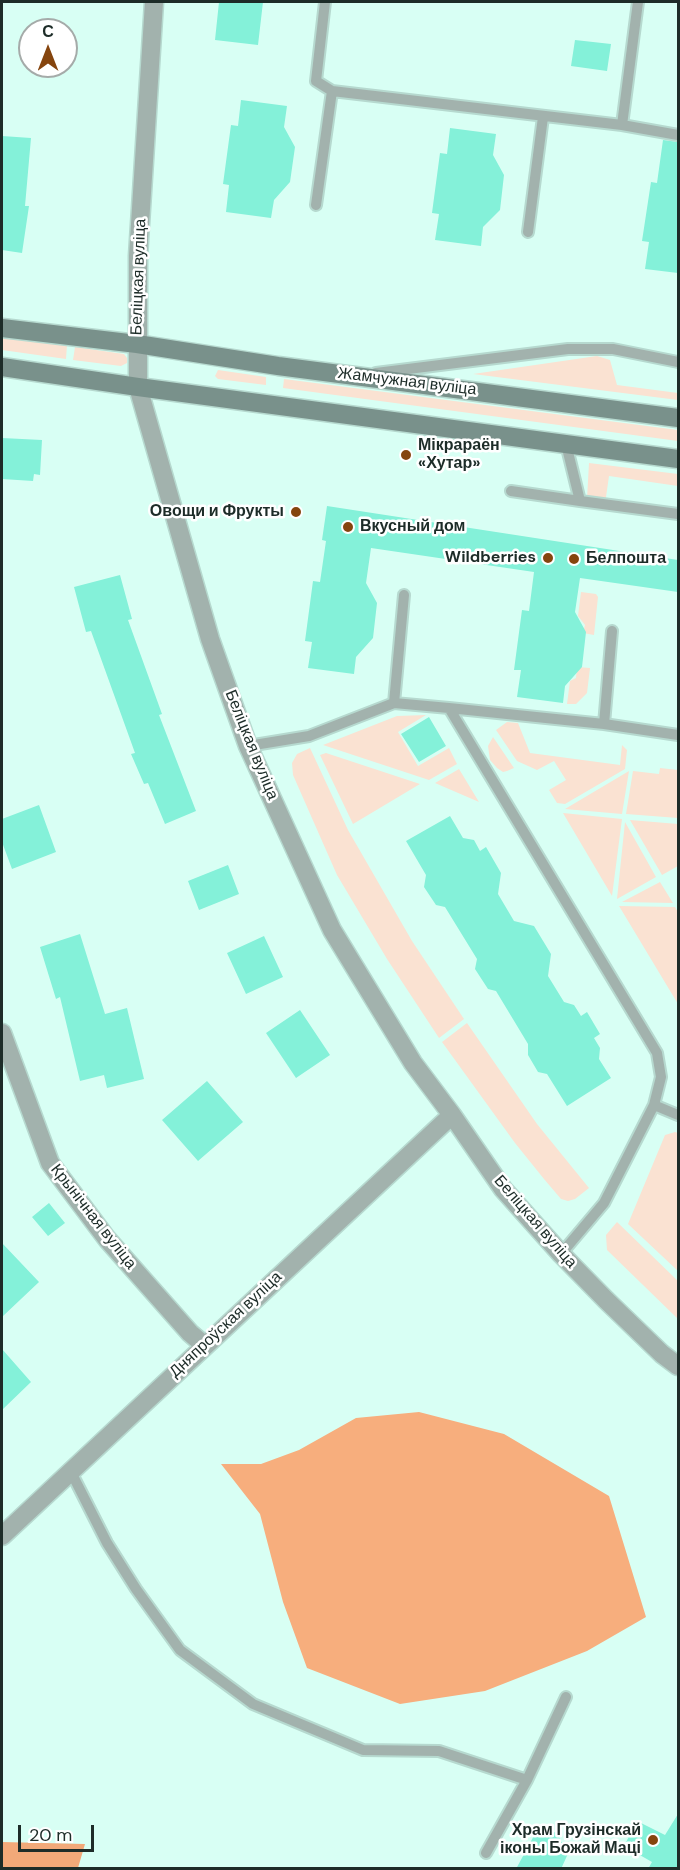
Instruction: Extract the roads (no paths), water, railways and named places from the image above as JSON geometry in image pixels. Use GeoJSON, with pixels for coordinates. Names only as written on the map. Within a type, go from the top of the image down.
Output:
{"type":"FeatureCollection","features":[{"type":"Feature","properties":{"kind":"main road","name":"Жамчужная вуліца"},"geometry":{"type":"LineString","coordinates":[[2,328],[137,344],[678,418]]}},
{"type":"Feature","properties":{"kind":"main road"},"geometry":{"type":"LineString","coordinates":[[2,367],[678,459]]}},
{"type":"Feature","properties":{"kind":"street","name":"Беліцкая вуліца"},"geometry":{"type":"LineString","coordinates":[[154,2],[138,256],[138,387],[210,639],[248,746],[332,930],[413,1063],[503,1189],[561,1254],[662,1354],[678,1366]]}},
{"type":"Feature","properties":{"kind":"street","name":"Крынічная вуліца"},"geometry":{"type":"LineString","coordinates":[[2,1033],[50,1163],[107,1239],[190,1334],[204,1346]]}},
{"type":"Feature","properties":{"kind":"street","name":"Дняпроўская вуліца"},"geometry":{"type":"LineString","coordinates":[[2,1536],[452,1115]]}},
{"type":"Feature","properties":{"kind":"lane"},"geometry":{"type":"LineString","coordinates":[[325,2],[316,81],[332,91],[622,125],[678,135]]}},
{"type":"Feature","properties":{"kind":"lane"},"geometry":{"type":"LineString","coordinates":[[622,125],[638,2]]}},
{"type":"Feature","properties":{"kind":"lane"},"geometry":{"type":"LineString","coordinates":[[316,205],[332,91]]}},
{"type":"Feature","properties":{"kind":"lane"},"geometry":{"type":"LineString","coordinates":[[528,232],[543,117]]}},
{"type":"Feature","properties":{"kind":"lane"},"geometry":{"type":"LineString","coordinates":[[356,375],[568,349],[613,349],[678,362]]}},
{"type":"Feature","properties":{"kind":"lane"},"geometry":{"type":"LineString","coordinates":[[566,444],[580,501]]}},
{"type":"Feature","properties":{"kind":"lane"},"geometry":{"type":"LineString","coordinates":[[512,490],[678,514]]}},
{"type":"Feature","properties":{"kind":"lane"},"geometry":{"type":"LineString","coordinates":[[394,703],[405,595]]}},
{"type":"Feature","properties":{"kind":"lane"},"geometry":{"type":"LineString","coordinates":[[604,724],[612,631]]}},
{"type":"Feature","properties":{"kind":"lane"},"geometry":{"type":"LineString","coordinates":[[248,746],[309,736],[394,703],[604,724],[678,735]]}},
{"type":"Feature","properties":{"kind":"lane"},"geometry":{"type":"LineString","coordinates":[[449,708],[657,1053],[661,1077],[654,1105],[604,1203],[561,1254]]}},
{"type":"Feature","properties":{"kind":"lane"},"geometry":{"type":"LineString","coordinates":[[654,1105],[678,1115]]}},
{"type":"Feature","properties":{"kind":"lane"},"geometry":{"type":"LineString","coordinates":[[70,1470],[107,1543],[136,1589],[180,1650],[253,1704],[363,1750],[439,1751],[527,1780]]}},
{"type":"Feature","properties":{"kind":"lane"},"geometry":{"type":"LineString","coordinates":[[486,1853],[527,1780],[566,1697]]}},
{"type":"Feature","properties":{"kind":"place","name":"Мікрараён «Хутар»"},"geometry":{"type":"Point","coordinates":[406,455]}},
{"type":"Feature","properties":{"kind":"place","name":"Овощи и Фрукты"},"geometry":{"type":"Point","coordinates":[296,512]}},
{"type":"Feature","properties":{"kind":"place","name":"Вкусный дом"},"geometry":{"type":"Point","coordinates":[348,527]}},
{"type":"Feature","properties":{"kind":"place","name":"Wildberries"},"geometry":{"type":"Point","coordinates":[548,558]}},
{"type":"Feature","properties":{"kind":"place","name":"Белпошта"},"geometry":{"type":"Point","coordinates":[574,559]}},
{"type":"Feature","properties":{"kind":"place","name":"Храм Грузінскай іконы Божай Маці"},"geometry":{"type":"Point","coordinates":[653,1840]}}]}
